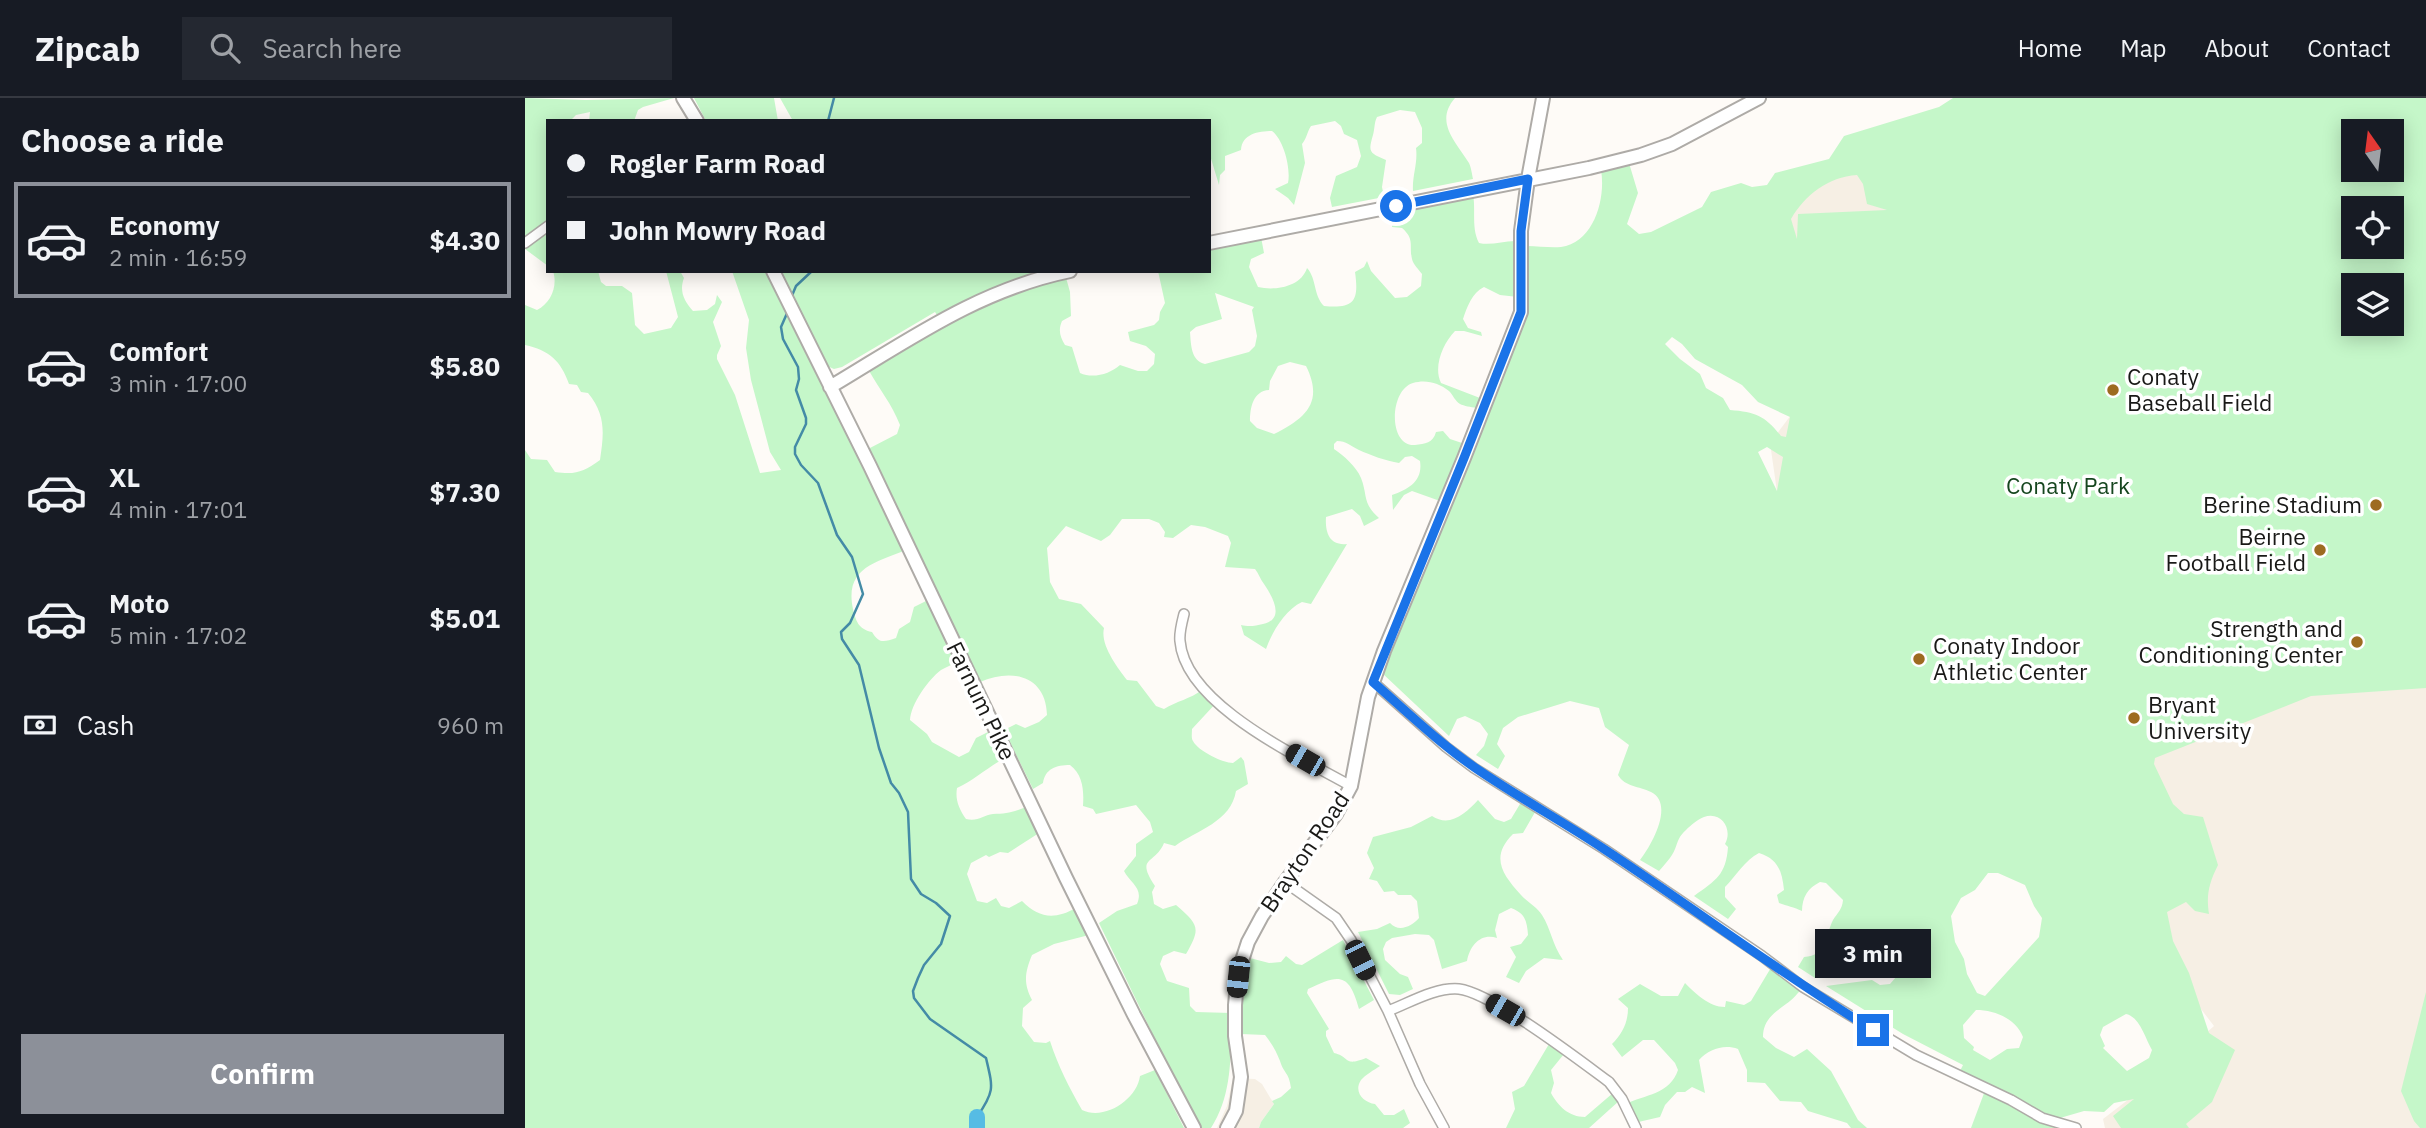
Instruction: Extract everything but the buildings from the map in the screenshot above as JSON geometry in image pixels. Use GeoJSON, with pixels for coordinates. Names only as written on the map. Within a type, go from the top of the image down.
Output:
{"type":"FeatureCollection","features":[{"type":"Feature","properties":{"kind":"street"},"geometry":{"type":"LineString","coordinates":[[684,98],[696,119]]}},
{"type":"Feature","properties":{"kind":"street","name":"Brayton Road"},"geometry":{"type":"LineString","coordinates":[[1227,1128],[1236,1111],[1241,1077],[1235,1036],[1235,1005],[1238,973],[1248,942],[1285,882],[1329,823],[1350,786],[1373,682],[1521,312],[1521,231],[1543,98]]}},
{"type":"Feature","properties":{"kind":"street"},"geometry":{"type":"LineString","coordinates":[[1211,243],[1589,168],[1641,155],[1672,144],[1759,98]]}},
{"type":"Feature","properties":{"kind":"street"},"geometry":{"type":"LineString","coordinates":[[525,243],[546,227]]}},
{"type":"Feature","properties":{"kind":"street","name":"Farnum Pike"},"geometry":{"type":"LineString","coordinates":[[774,273],[870,466],[1066,877],[1134,1015],[1194,1128]]}},
{"type":"Feature","properties":{"kind":"street"},"geometry":{"type":"LineString","coordinates":[[830,387],[944,318],[981,299],[1039,277],[1060,273]]}},
{"type":"Feature","properties":{"kind":"street"},"geometry":{"type":"LineString","coordinates":[[1184,614],[1179,639],[1184,660],[1200,687],[1224,709],[1260,734],[1350,786]]}},
{"type":"Feature","properties":{"kind":"street"},"geometry":{"type":"LineString","coordinates":[[1373,682],[1446,747],[1474,768],[1604,849],[1762,956],[1803,987],[1916,1055],[2042,1118],[2076,1128]]}},
{"type":"Feature","properties":{"kind":"street"},"geometry":{"type":"LineString","coordinates":[[1285,882],[1336,918],[1388,1011],[1420,1084],[1444,1128]]}},
{"type":"Feature","properties":{"kind":"street"},"geometry":{"type":"LineString","coordinates":[[1388,1011],[1437,991],[1458,989],[1479,995],[1609,1082],[1622,1099],[1636,1128]]}},
{"type":"Feature","properties":{"kind":"shaded area","name":"Conaty Park"},"geometry":{"type":"Polygon","coordinates":[[[1925,130],[1985,263],[2341,252],[2341,259],[2404,259],[2404,250],[2426,249],[2426,1128],[2105,1128],[2103,1119],[2146,1086],[2214,1026],[2105,883],[1796,623],[1770,443],[1797,407],[1812,333],[1766,200],[1925,130]]]}},
{"type":"Feature","properties":{"kind":"shaded area"},"geometry":{"type":"Polygon","coordinates":[[[1233,1078],[1255,1079],[1262,1084],[1274,1104],[1259,1128],[1217,1128],[1227,1106],[1233,1078]]]}},
{"type":"Feature","properties":{"kind":"green space"},"geometry":{"type":"Polygon","coordinates":[[[525,98],[674,98],[643,107],[638,110],[635,119],[589,119],[590,112],[576,115],[572,119],[546,119],[546,265],[525,249],[525,98]]]}},
{"type":"Feature","properties":{"kind":"green space"},"geometry":{"type":"Polygon","coordinates":[[[694,98],[774,98],[778,119],[705,119],[694,98]]]}},
{"type":"Feature","properties":{"kind":"green space"},"geometry":{"type":"Polygon","coordinates":[[[780,98],[1455,98],[1449,107],[1447,124],[1453,140],[1469,163],[1473,179],[1413,191],[1416,148],[1422,143],[1422,128],[1415,112],[1400,110],[1377,117],[1375,121],[1371,151],[1386,160],[1382,187],[1384,197],[1332,207],[1330,198],[1336,176],[1357,167],[1361,156],[1357,140],[1344,134],[1335,121],[1311,126],[1302,144],[1305,163],[1294,205],[1275,189],[1288,183],[1288,170],[1286,155],[1272,131],[1248,137],[1241,150],[1225,156],[1225,170],[1220,175],[1219,185],[1211,159],[1211,119],[792,119],[780,98]]]}},
{"type":"Feature","properties":{"kind":"green space"},"geometry":{"type":"Polygon","coordinates":[[[1953,98],[2426,98],[2426,688],[2311,696],[2155,758],[2154,764],[2173,804],[2184,814],[2203,817],[2218,865],[2209,889],[2209,914],[2195,911],[2186,902],[2167,912],[2173,941],[2189,973],[2209,1033],[2235,1050],[2212,1102],[2186,1124],[2189,1128],[2121,1128],[2113,1116],[2134,1099],[2114,1103],[2104,1112],[2084,1111],[2060,1118],[2054,1125],[2058,1128],[1971,1128],[1986,1088],[1959,1073],[1963,1065],[1903,1034],[1826,986],[1872,980],[1880,985],[1890,984],[1903,969],[1903,957],[1871,930],[1861,930],[1846,947],[1845,961],[1825,961],[1815,978],[1798,967],[1804,957],[1812,956],[1821,949],[1842,906],[1843,900],[1826,883],[1820,882],[1809,890],[1803,901],[1802,911],[1779,903],[1777,895],[1784,890],[1780,872],[1775,862],[1759,853],[1745,864],[1725,887],[1725,897],[1736,909],[1728,919],[1694,896],[1719,876],[1725,864],[1728,833],[1724,823],[1721,819],[1710,816],[1695,822],[1682,834],[1672,855],[1659,871],[1640,860],[1659,825],[1661,806],[1658,798],[1651,792],[1628,784],[1618,775],[1629,745],[1605,727],[1599,708],[1570,701],[1518,717],[1503,728],[1497,744],[1505,756],[1498,769],[1476,755],[1484,746],[1488,734],[1480,723],[1465,716],[1457,719],[1449,736],[1382,673],[1522,328],[1527,293],[1527,246],[1561,247],[1582,237],[1595,218],[1599,206],[1601,170],[1629,163],[1638,193],[1627,224],[1639,234],[1651,232],[1702,207],[1711,192],[1741,183],[1752,187],[1767,185],[1775,173],[1829,159],[1844,136],[1939,107],[1953,98]],[[1857,175],[1827,183],[1803,202],[1791,219],[1797,239],[1798,214],[1887,210],[1867,204],[1863,184],[1857,175]],[[1672,337],[1665,344],[1700,374],[1706,388],[1723,398],[1730,410],[1759,416],[1781,436],[1786,437],[1790,417],[1758,402],[1742,385],[1695,359],[1672,337]],[[1767,447],[1758,452],[1777,491],[1783,457],[1767,447]],[[1988,873],[1975,890],[1961,898],[1951,916],[1955,942],[1964,959],[1967,974],[1977,993],[1985,996],[2039,937],[2042,918],[2025,885],[1998,873],[1988,873]],[[1976,1010],[1963,1025],[1964,1038],[1974,1047],[1973,1050],[1990,1060],[2007,1049],[2019,1048],[2023,1037],[2015,1025],[2004,1017],[1976,1010]],[[2126,1014],[2103,1027],[2100,1035],[2105,1046],[2103,1048],[2127,1071],[2149,1058],[2152,1050],[2139,1024],[2131,1016],[2126,1014]]]}},
{"type":"Feature","properties":{"kind":"green space"},"geometry":{"type":"Polygon","coordinates":[[[1473,194],[1475,231],[1479,243],[1518,241],[1518,297],[1500,295],[1484,287],[1476,293],[1463,319],[1468,328],[1481,332],[1482,336],[1455,331],[1447,342],[1439,363],[1441,383],[1480,398],[1476,408],[1460,404],[1441,386],[1423,381],[1405,388],[1396,406],[1396,428],[1406,443],[1425,443],[1433,439],[1436,432],[1443,431],[1450,439],[1462,443],[1440,501],[1412,491],[1404,495],[1393,510],[1392,495],[1414,483],[1419,474],[1420,461],[1412,456],[1405,457],[1399,463],[1389,461],[1337,441],[1334,449],[1356,469],[1368,503],[1379,518],[1364,526],[1360,516],[1352,509],[1326,517],[1329,537],[1336,543],[1347,544],[1311,604],[1302,602],[1290,610],[1266,649],[1244,635],[1241,625],[1255,626],[1270,621],[1276,612],[1273,601],[1255,569],[1225,567],[1231,543],[1228,536],[1191,525],[1173,538],[1164,537],[1165,532],[1159,523],[1149,519],[1122,519],[1110,535],[1101,541],[1066,526],[1047,548],[1050,582],[1059,599],[1081,604],[1104,628],[1107,648],[1127,680],[1137,681],[1156,706],[1164,709],[1202,690],[1217,702],[1192,729],[1193,741],[1200,749],[1217,759],[1233,763],[1241,757],[1244,761],[1248,784],[1236,791],[1233,802],[1220,818],[1175,846],[1164,843],[1147,865],[1155,886],[1152,892],[1154,904],[1163,909],[1176,905],[1195,927],[1194,938],[1186,954],[1174,951],[1163,956],[1160,964],[1167,981],[1189,988],[1190,1006],[1196,1012],[1231,1013],[1229,1072],[1223,1101],[1211,1128],[1198,1128],[1099,923],[1117,911],[1137,904],[1138,890],[1124,871],[1136,856],[1136,844],[1153,832],[1150,822],[1136,805],[1096,814],[1093,809],[1083,806],[1082,783],[1078,773],[1070,765],[1052,769],[1046,774],[1043,783],[1033,789],[1004,730],[1016,724],[1025,728],[1039,722],[1047,715],[1045,702],[1034,683],[1025,678],[1003,676],[980,682],[868,449],[897,434],[900,425],[868,369],[982,303],[1065,274],[1070,292],[1071,316],[1062,321],[1060,333],[1065,345],[1072,347],[1080,373],[1101,375],[1120,365],[1147,371],[1154,364],[1155,354],[1146,346],[1130,341],[1128,332],[1154,325],[1159,320],[1165,303],[1158,273],[1211,273],[1211,247],[1261,237],[1264,253],[1251,259],[1249,267],[1258,287],[1287,286],[1299,280],[1307,268],[1324,306],[1342,306],[1353,301],[1356,290],[1355,272],[1364,267],[1367,261],[1371,271],[1395,298],[1407,297],[1421,286],[1422,274],[1413,261],[1409,236],[1402,228],[1392,227],[1392,211],[1473,194]],[[1215,293],[1222,319],[1196,327],[1190,332],[1191,347],[1197,360],[1205,364],[1249,352],[1255,346],[1257,336],[1252,310],[1254,307],[1215,293]],[[1290,362],[1278,366],[1270,381],[1269,390],[1259,393],[1253,401],[1250,421],[1257,428],[1274,434],[1303,415],[1309,407],[1313,390],[1306,366],[1290,362]]]}},
{"type":"Feature","properties":{"kind":"green space"},"geometry":{"type":"Polygon","coordinates":[[[553,273],[599,273],[601,282],[606,286],[622,286],[632,293],[635,325],[644,334],[671,328],[678,317],[667,273],[681,273],[684,278],[683,296],[693,311],[707,310],[715,304],[717,295],[722,302],[713,322],[721,346],[717,359],[735,395],[760,473],[781,470],[770,452],[751,380],[746,348],[749,320],[733,273],[768,273],[807,356],[813,354],[909,549],[875,563],[858,575],[853,584],[852,595],[857,621],[880,640],[896,638],[899,629],[910,622],[914,607],[928,600],[957,662],[941,670],[926,686],[913,707],[910,720],[927,734],[932,742],[959,757],[969,752],[976,738],[990,731],[1003,759],[957,788],[960,808],[966,819],[970,820],[1026,807],[1039,833],[1008,853],[1000,852],[989,857],[986,855],[971,863],[967,874],[977,901],[987,903],[996,898],[1001,906],[1009,908],[1022,901],[1041,914],[1054,916],[1076,908],[1089,935],[1054,944],[1032,955],[1026,978],[1032,1000],[1023,1008],[1022,1026],[1034,1042],[1050,1041],[1082,1110],[1100,1113],[1119,1106],[1133,1093],[1140,1076],[1155,1070],[1184,1128],[525,1128],[525,450],[531,459],[547,460],[555,472],[579,472],[600,460],[603,433],[598,409],[588,393],[581,392],[577,385],[569,384],[558,363],[547,353],[525,345],[525,305],[537,310],[542,307],[550,299],[553,273]]]}},
{"type":"Feature","properties":{"kind":"green space"},"geometry":{"type":"Polygon","coordinates":[[[782,273],[1049,273],[939,318],[935,312],[842,367],[834,369],[827,366],[782,273]]]}},
{"type":"Feature","properties":{"kind":"green space"},"geometry":{"type":"Polygon","coordinates":[[[1523,799],[1538,807],[1523,833],[1513,834],[1506,842],[1500,858],[1501,865],[1523,898],[1542,915],[1563,960],[1544,958],[1526,971],[1519,983],[1506,977],[1516,957],[1510,947],[1521,944],[1528,935],[1524,918],[1511,908],[1499,914],[1495,930],[1497,938],[1481,939],[1474,945],[1467,961],[1442,969],[1434,940],[1429,935],[1415,934],[1392,938],[1386,942],[1383,949],[1385,960],[1400,974],[1408,977],[1413,989],[1400,995],[1389,994],[1358,932],[1377,929],[1390,923],[1397,928],[1405,927],[1419,918],[1417,901],[1411,895],[1384,892],[1377,881],[1369,879],[1374,868],[1367,853],[1373,837],[1411,827],[1432,816],[1451,820],[1463,814],[1478,800],[1495,819],[1504,822],[1511,819],[1523,799]]]}},
{"type":"Feature","properties":{"kind":"green space"},"geometry":{"type":"Polygon","coordinates":[[[1343,940],[1374,1000],[1359,1009],[1347,982],[1335,979],[1308,989],[1307,993],[1329,1029],[1326,1036],[1334,1053],[1350,1061],[1366,1058],[1380,1066],[1361,1080],[1358,1089],[1361,1096],[1367,1102],[1375,1104],[1384,1115],[1394,1115],[1404,1109],[1410,1123],[1403,1128],[1259,1128],[1274,1104],[1272,1101],[1291,1088],[1288,1076],[1265,1035],[1241,1034],[1246,957],[1269,963],[1281,962],[1286,956],[1302,965],[1343,940]]]}},
{"type":"Feature","properties":{"kind":"green space"},"geometry":{"type":"Polygon","coordinates":[[[1772,966],[1804,987],[1770,1018],[1763,1037],[1776,1048],[1794,1057],[1807,1049],[1831,1071],[1858,1120],[1867,1128],[1851,1128],[1847,1123],[1808,1111],[1801,1102],[1780,1101],[1765,1083],[1747,1082],[1747,1070],[1738,1049],[1727,1047],[1712,1050],[1699,1060],[1705,1093],[1692,1087],[1685,1092],[1677,1092],[1665,1105],[1660,1117],[1634,1123],[1625,1104],[1663,1089],[1678,1070],[1654,1040],[1643,1040],[1622,1057],[1612,1044],[1624,1028],[1628,1008],[1618,999],[1640,984],[1661,996],[1678,996],[1685,983],[1713,1005],[1725,1007],[1726,1001],[1744,1005],[1751,1001],[1772,966]]]}},
{"type":"Feature","properties":{"kind":"green space"},"geometry":{"type":"Polygon","coordinates":[[[2426,992],[2426,1128],[2420,1128],[2414,1121],[2401,1091],[2426,992]]]}},
{"type":"Feature","properties":{"kind":"green space"},"geometry":{"type":"Polygon","coordinates":[[[1549,1044],[1564,1054],[1551,1070],[1554,1083],[1551,1093],[1565,1110],[1585,1117],[1613,1093],[1619,1101],[1589,1128],[1506,1128],[1515,1109],[1512,1092],[1524,1086],[1549,1044]]]}},
{"type":"Feature","properties":{"kind":"waterway"},"geometry":{"type":"LineString","coordinates":[[829,119],[834,98]]}},
{"type":"Feature","properties":{"kind":"waterway"},"geometry":{"type":"LineString","coordinates":[[791,298],[796,286],[810,273]]}},
{"type":"Feature","properties":{"kind":"waterway"},"geometry":{"type":"LineString","coordinates":[[788,311],[781,327],[783,339],[798,367],[796,390],[806,418],[795,454],[801,465],[818,483],[837,535],[852,557],[863,594],[850,623],[841,632],[842,639],[859,665],[879,748],[891,783],[908,812],[911,879],[921,894],[950,916],[941,944],[924,965],[918,978],[913,991],[914,998],[930,1019],[986,1058],[991,1089],[977,1117]]}},
{"type":"Feature","properties":{"kind":"waterway"},"geometry":{"type":"LineString","coordinates":[[977,1117],[977,1128]]}},
{"type":"Feature","properties":{"kind":"place","name":"Conaty Baseball Field"},"geometry":{"type":"Point","coordinates":[2113,390]}},
{"type":"Feature","properties":{"kind":"place","name":"Berine Stadium"},"geometry":{"type":"Point","coordinates":[2376,505]}},
{"type":"Feature","properties":{"kind":"place","name":"Beirne Football Field"},"geometry":{"type":"Point","coordinates":[2320,550]}},
{"type":"Feature","properties":{"kind":"place","name":"Strength and Conditioning Center"},"geometry":{"type":"Point","coordinates":[2357,642]}},
{"type":"Feature","properties":{"kind":"place","name":"Conaty Indoor Athletic Center"},"geometry":{"type":"Point","coordinates":[1919,659]}},
{"type":"Feature","properties":{"kind":"place","name":"Bryant University"},"geometry":{"type":"Point","coordinates":[2134,718]}},
{"type":"Feature","properties":{"kind":"route"},"geometry":{"type":"LineString","coordinates":[[1396,206],[1528,179],[1521,231],[1521,312],[1373,682],[1446,747],[1474,768],[1604,849],[1762,956],[1803,987],[1873,1030]]}}]}
